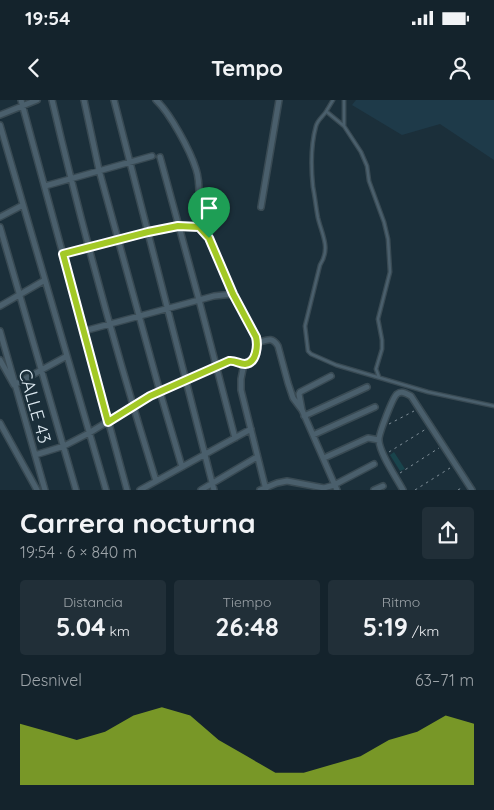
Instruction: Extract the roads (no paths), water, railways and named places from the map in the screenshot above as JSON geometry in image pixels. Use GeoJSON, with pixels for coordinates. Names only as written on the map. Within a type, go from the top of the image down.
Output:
{"type":"FeatureCollection","features":[{"type":"Feature","properties":{"kind":"street"},"geometry":{"type":"LineString","coordinates":[[0,115],[22,103],[37,100]]}},
{"type":"Feature","properties":{"kind":"street"},"geometry":{"type":"LineString","coordinates":[[52,100],[70,178],[133,407],[156,481]]}},
{"type":"Feature","properties":{"kind":"street"},"geometry":{"type":"LineString","coordinates":[[84,100],[99,170],[182,467]]}},
{"type":"Feature","properties":{"kind":"street"},"geometry":{"type":"LineString","coordinates":[[114,100],[214,490]]}},
{"type":"Feature","properties":{"kind":"street"},"geometry":{"type":"LineString","coordinates":[[35,455],[64,446],[160,392],[216,366],[234,360],[244,364],[249,363],[253,360],[256,352],[256,337],[233,294],[209,238],[199,227],[199,187],[196,171],[189,153],[173,122],[156,100]]}},
{"type":"Feature","properties":{"kind":"street"},"geometry":{"type":"LineString","coordinates":[[261,207],[279,100]]}},
{"type":"Feature","properties":{"kind":"street"},"geometry":{"type":"LineString","coordinates":[[22,103],[127,490]]}},
{"type":"Feature","properties":{"kind":"street"},"geometry":{"type":"LineString","coordinates":[[0,125],[106,490]]}},
{"type":"Feature","properties":{"kind":"street"},"geometry":{"type":"LineString","coordinates":[[45,186],[152,156]]}},
{"type":"Feature","properties":{"kind":"street"},"geometry":{"type":"LineString","coordinates":[[160,157],[235,438]]}},
{"type":"Feature","properties":{"kind":"street"},"geometry":{"type":"LineString","coordinates":[[0,217],[23,205]]}},
{"type":"Feature","properties":{"kind":"street"},"geometry":{"type":"LineString","coordinates":[[63,254],[118,239],[178,226],[199,227]]}},
{"type":"Feature","properties":{"kind":"street"},"geometry":{"type":"LineString","coordinates":[[0,227],[76,490]]}},
{"type":"Feature","properties":{"kind":"street"},"geometry":{"type":"LineString","coordinates":[[0,306],[45,280]]}},
{"type":"Feature","properties":{"kind":"street"},"geometry":{"type":"LineString","coordinates":[[84,331],[219,295],[233,294]]}},
{"type":"Feature","properties":{"kind":"street","name":"CALLE 43"},"geometry":{"type":"LineString","coordinates":[[0,330],[45,490]]}},
{"type":"Feature","properties":{"kind":"street"},"geometry":{"type":"LineString","coordinates":[[257,343],[271,339],[275,341],[293,398],[303,413]]}},
{"type":"Feature","properties":{"kind":"street"},"geometry":{"type":"LineString","coordinates":[[0,360],[14,385],[67,356]]}},
{"type":"Feature","properties":{"kind":"street"},"geometry":{"type":"LineString","coordinates":[[244,364],[241,390],[266,488]]}},
{"type":"Feature","properties":{"kind":"street"},"geometry":{"type":"LineString","coordinates":[[332,376],[299,394],[303,413],[336,487]]}},
{"type":"Feature","properties":{"kind":"street"},"geometry":{"type":"LineString","coordinates":[[303,413],[367,387]]}},
{"type":"Feature","properties":{"kind":"street"},"geometry":{"type":"LineString","coordinates":[[402,490],[377,439],[394,398],[398,393],[403,392],[411,396],[472,490]]}},
{"type":"Feature","properties":{"kind":"street"},"geometry":{"type":"LineString","coordinates":[[312,435],[375,407]]}},
{"type":"Feature","properties":{"kind":"street"},"geometry":{"type":"LineString","coordinates":[[0,423],[37,490]]}},
{"type":"Feature","properties":{"kind":"street"},"geometry":{"type":"LineString","coordinates":[[140,490],[251,429]]}},
{"type":"Feature","properties":{"kind":"street"},"geometry":{"type":"LineString","coordinates":[[324,458],[368,438],[377,439]]}},
{"type":"Feature","properties":{"kind":"street"},"geometry":{"type":"LineString","coordinates":[[200,490],[257,457]]}},
{"type":"Feature","properties":{"kind":"street"},"geometry":{"type":"LineString","coordinates":[[260,490],[287,481],[324,488],[336,487],[374,464]]}},
{"type":"Feature","properties":{"kind":"street"},"geometry":{"type":"LineString","coordinates":[[374,490],[383,486]]}},
{"type":"Feature","properties":{"kind":"lane"},"geometry":{"type":"LineString","coordinates":[[333,100],[318,121],[313,145],[313,186],[318,218],[326,244],[326,253],[320,266],[305,326],[308,351],[316,357],[336,365],[428,392],[494,406]]}},
{"type":"Feature","properties":{"kind":"lane"},"geometry":{"type":"LineString","coordinates":[[344,100],[344,126]]}},
{"type":"Feature","properties":{"kind":"lane"},"geometry":{"type":"LineString","coordinates":[[326,112],[344,126],[361,152],[388,239],[390,272],[378,319],[382,349],[376,370],[380,378]]}}]}
